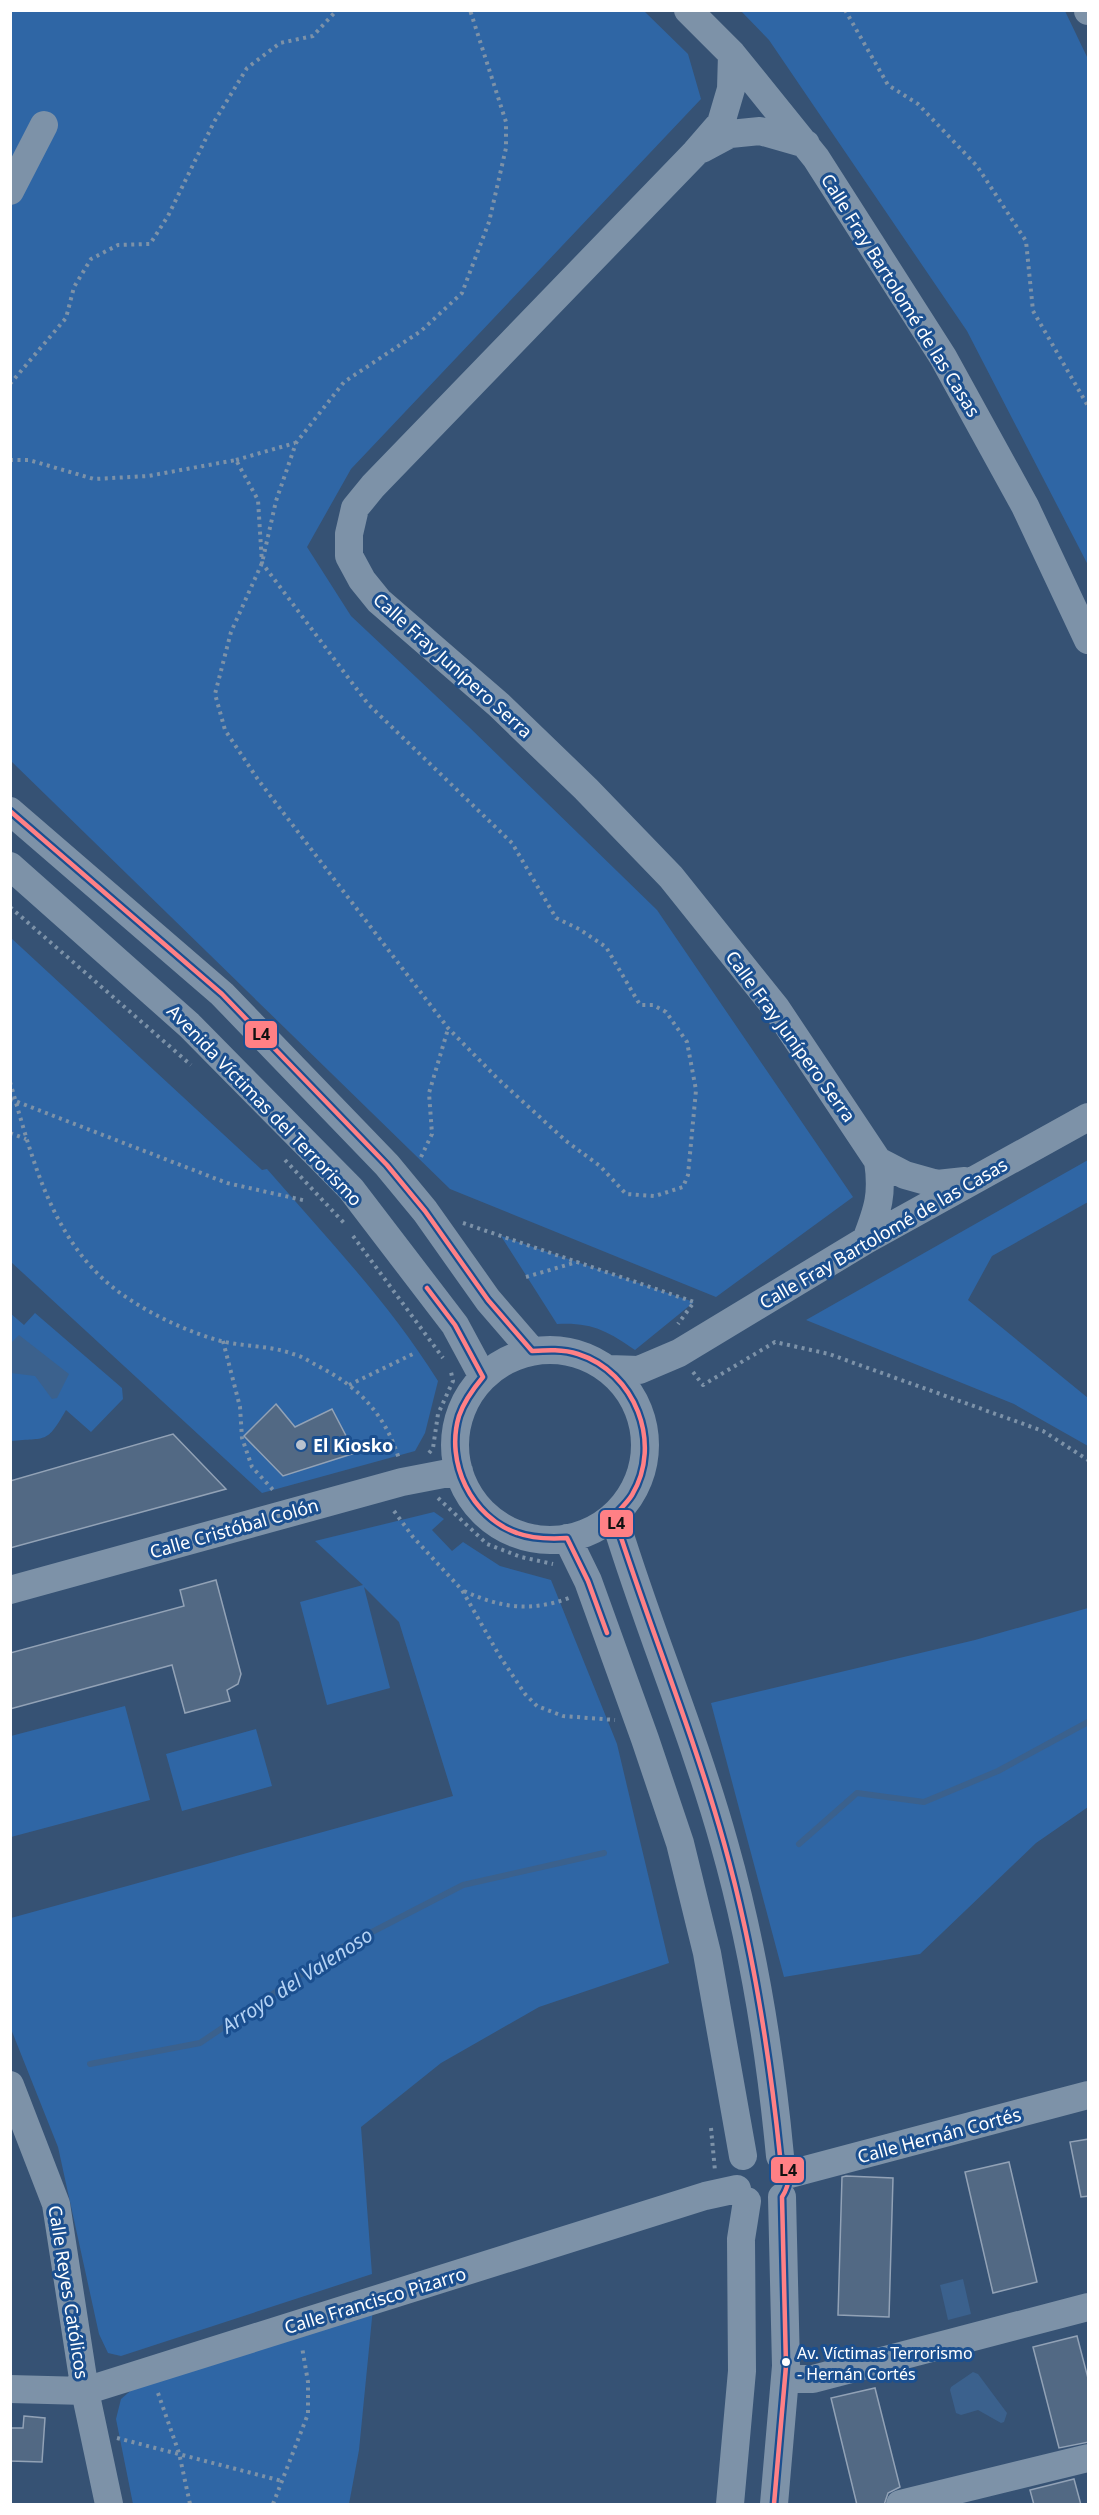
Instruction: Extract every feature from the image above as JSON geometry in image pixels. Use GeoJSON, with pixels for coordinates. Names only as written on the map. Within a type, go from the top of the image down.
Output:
{"type":"FeatureCollection","features":[{"type":"Feature","properties":{"kind":"street","name":"Calle Fray Bartolomé de las Casas"},"geometry":{"type":"LineString","coordinates":[[688,10],[732,54],[806,144],[943,357],[1025,506],[1089,640]]}},
{"type":"Feature","properties":{"kind":"street","name":"Calle Fray Junípero Serra"},"geometry":{"type":"LineString","coordinates":[[732,54],[731,88],[720,123],[694,153],[373,486],[356,508],[349,534],[349,556],[362,580],[379,601],[498,705],[586,789],[670,877],[776,1008],[878,1161],[882,1185],[877,1211],[866,1240]]}},
{"type":"Feature","properties":{"kind":"street"},"geometry":{"type":"LineString","coordinates":[[10,191],[44,125]]}},
{"type":"Feature","properties":{"kind":"street","name":"Calle Fray Junípero Serra"},"geometry":{"type":"LineString","coordinates":[[694,153],[730,134],[760,131],[806,144]]}},
{"type":"Feature","properties":{"kind":"street"},"geometry":{"type":"LineString","coordinates":[[10,811],[222,994],[387,1165],[425,1211],[488,1300],[532,1351]]}},
{"type":"Feature","properties":{"kind":"street","name":"Avenida Víctimas del Terrorismo"},"geometry":{"type":"LineString","coordinates":[[10,866],[189,1025],[351,1189],[455,1325],[483,1377]]}},
{"type":"Feature","properties":{"kind":"street","name":"Calle Fray Bartolomé de las Casas"},"geometry":{"type":"LineString","coordinates":[[609,1369],[639,1370],[680,1353],[866,1240],[1089,1117]]}},
{"type":"Feature","properties":{"kind":"street","name":"Calle Fray Junípero Serra"},"geometry":{"type":"LineString","coordinates":[[878,1161],[905,1175],[937,1184],[974,1180]]}},
{"type":"Feature","properties":{"kind":"street"},"geometry":{"type":"LineString","coordinates":[[559,1350],[585,1356],[609,1369],[627,1389],[640,1413],[646,1441],[643,1469],[632,1494],[614,1516],[592,1530],[567,1538],[539,1539],[512,1532],[488,1516],[470,1495],[459,1471],[455,1445],[458,1420],[467,1397],[483,1377],[505,1361],[532,1351],[559,1350]]}},
{"type":"Feature","properties":{"kind":"street","name":"Calle Fray Bartolomé de las Casas"},"geometry":{"type":"LineString","coordinates":[[640,1413],[651,1383],[680,1353]]}},
{"type":"Feature","properties":{"kind":"street","name":"Calle Cristóbal Colón"},"geometry":{"type":"LineString","coordinates":[[10,1590],[403,1473],[459,1471]]}},
{"type":"Feature","properties":{"kind":"street"},"geometry":{"type":"LineString","coordinates":[[614,1516],[629,1566],[691,1738],[724,1843],[753,1958],[784,2175],[785,2379],[774,2505]]}},
{"type":"Feature","properties":{"kind":"street"},"geometry":{"type":"LineString","coordinates":[[567,1538],[592,1591],[680,1843],[707,1953],[743,2156]]}},
{"type":"Feature","properties":{"kind":"street","name":"Calle Reyes Católicos"},"geometry":{"type":"LineString","coordinates":[[10,2085],[56,2204],[85,2391],[109,2505]]}},
{"type":"Feature","properties":{"kind":"street","name":"Calle Hernán Cortés"},"geometry":{"type":"LineString","coordinates":[[784,2175],[1089,2095]]}},
{"type":"Feature","properties":{"kind":"street"},"geometry":{"type":"LineString","coordinates":[[730,2505],[742,2371],[741,2239],[733,2194],[734,2178],[736,2166],[743,2156],[755,2150],[768,2150],[784,2175]]}},
{"type":"Feature","properties":{"kind":"street"},"geometry":{"type":"LineString","coordinates":[[733,2194],[759,2205],[771,2204],[784,2175]]}},
{"type":"Feature","properties":{"kind":"street","name":"Calle Francisco Pizarro"},"geometry":{"type":"LineString","coordinates":[[10,2390],[85,2391],[733,2194]]}},
{"type":"Feature","properties":{"kind":"street"},"geometry":{"type":"LineString","coordinates":[[785,2379],[813,2379],[1089,2307]]}},
{"type":"Feature","properties":{"kind":"street"},"geometry":{"type":"LineString","coordinates":[[900,2505],[1089,2458]]}},
{"type":"Feature","properties":{"kind":"path"},"geometry":{"type":"LineString","coordinates":[[10,384],[66,318],[74,287],[91,259],[118,244],[150,244],[168,216],[214,122],[247,68],[280,44],[313,36],[337,10]]}},
{"type":"Feature","properties":{"kind":"path"},"geometry":{"type":"LineString","coordinates":[[236,460],[258,500],[262,563],[368,704],[512,843],[556,918],[579,929],[606,947],[640,1005],[653,1005],[666,1012],[687,1042],[696,1090],[688,1175],[683,1187],[655,1196],[626,1194],[600,1166],[566,1141],[497,1078],[448,1028],[259,781],[225,730],[215,694],[231,632],[262,563],[276,501],[296,443],[344,382],[421,331],[462,293],[489,222],[506,148],[506,122],[470,10]]}},
{"type":"Feature","properties":{"kind":"path"},"geometry":{"type":"LineString","coordinates":[[845,10],[888,85],[918,104],[977,166],[1026,241],[1034,311],[1089,406]]}},
{"type":"Feature","properties":{"kind":"path"},"geometry":{"type":"LineString","coordinates":[[10,460],[29,460],[94,479],[148,476],[236,460],[296,443]]}},
{"type":"Feature","properties":{"kind":"path"},"geometry":{"type":"LineString","coordinates":[[10,907],[192,1066]]}},
{"type":"Feature","properties":{"kind":"path"},"geometry":{"type":"LineString","coordinates":[[421,1157],[432,1134],[429,1093],[448,1028]]}},
{"type":"Feature","properties":{"kind":"path"},"geometry":{"type":"LineString","coordinates":[[10,1082],[35,1168],[61,1226],[94,1268],[122,1294],[165,1320],[223,1341],[258,1345],[295,1354],[334,1374],[360,1393],[393,1438],[410,1497],[417,1495],[437,1498],[487,1544],[521,1557],[553,1564],[557,1572]]}},
{"type":"Feature","properties":{"kind":"path"},"geometry":{"type":"LineString","coordinates":[[10,1099],[227,1183],[307,1201]]}},
{"type":"Feature","properties":{"kind":"path"},"geometry":{"type":"LineString","coordinates":[[10,1133],[27,1139]]}},
{"type":"Feature","properties":{"kind":"path"},"geometry":{"type":"LineString","coordinates":[[279,1154],[343,1222],[444,1360]]}},
{"type":"Feature","properties":{"kind":"path"},"geometry":{"type":"LineString","coordinates":[[425,1211],[694,1302],[669,1337],[703,1385],[775,1342],[829,1354],[1043,1431],[1089,1460]]}},
{"type":"Feature","properties":{"kind":"path"},"geometry":{"type":"LineString","coordinates":[[526,1277],[577,1263]]}},
{"type":"Feature","properties":{"kind":"path"},"geometry":{"type":"LineString","coordinates":[[223,1341],[240,1407],[242,1438],[252,1467],[277,1494]]}},
{"type":"Feature","properties":{"kind":"path"},"geometry":{"type":"LineString","coordinates":[[349,1385],[415,1353]]}},
{"type":"Feature","properties":{"kind":"path"},"geometry":{"type":"LineString","coordinates":[[427,1455],[433,1448],[438,1414],[453,1381],[451,1369]]}},
{"type":"Feature","properties":{"kind":"path"},"geometry":{"type":"LineString","coordinates":[[394,1511],[413,1537],[462,1590],[499,1655],[525,1694],[537,1706],[563,1716],[616,1720]]}},
{"type":"Feature","properties":{"kind":"path"},"geometry":{"type":"LineString","coordinates":[[566,1589],[574,1606]]}},
{"type":"Feature","properties":{"kind":"path"},"geometry":{"type":"LineString","coordinates":[[462,1590],[489,1602],[520,1607],[549,1605],[570,1598]]}},
{"type":"Feature","properties":{"kind":"path"},"geometry":{"type":"LineString","coordinates":[[612,1710],[619,1731]]}},
{"type":"Feature","properties":{"kind":"path"},"geometry":{"type":"LineString","coordinates":[[711,2124],[733,2194]]}},
{"type":"Feature","properties":{"kind":"path"},"geometry":{"type":"LineString","coordinates":[[273,2505],[308,2414],[308,2382],[301,2340]]}},
{"type":"Feature","properties":{"kind":"path"},"geometry":{"type":"LineString","coordinates":[[156,2387],[179,2453],[190,2505]]}},
{"type":"Feature","properties":{"kind":"path"},"geometry":{"type":"LineString","coordinates":[[114,2437],[282,2481]]}},
{"type":"Feature","properties":{"kind":"shaded area"},"geometry":{"type":"Polygon","coordinates":[[[10,11],[644,11],[688,54],[701,99],[351,469],[307,547],[351,616],[657,910],[853,1197],[716,1297],[450,1189],[11,761],[10,11]]]}},
{"type":"Feature","properties":{"kind":"shaded area"},"geometry":{"type":"Polygon","coordinates":[[[741,11],[1065,11],[1088,59],[1088,565],[967,331],[769,40],[741,11]]]}},
{"type":"Feature","properties":{"kind":"shaded area"},"geometry":{"type":"Polygon","coordinates":[[[10,937],[262,1170],[267,1169],[378,1298],[438,1381],[425,1433],[415,1451],[262,1493],[11,1262],[10,937]]]}},
{"type":"Feature","properties":{"kind":"shaded area"},"geometry":{"type":"Polygon","coordinates":[[[1088,1160],[1088,1202],[992,1256],[968,1300],[1088,1398],[1088,1446],[1014,1404],[806,1320],[1088,1160]]]}},
{"type":"Feature","properties":{"kind":"shaded area"},"geometry":{"type":"Polygon","coordinates":[[[501,1236],[694,1302],[635,1350],[590,1326],[557,1324],[501,1236]]]}},
{"type":"Feature","properties":{"kind":"shaded area"},"geometry":{"type":"Polygon","coordinates":[[[10,1313],[24,1325],[35,1313],[122,1388],[123,1399],[91,1432],[66,1410],[54,1429],[44,1437],[11,1441],[10,1313]]]}},
{"type":"Feature","properties":{"kind":"shaded area"},"geometry":{"type":"Polygon","coordinates":[[[19,1335],[69,1374],[57,1398],[52,1399],[35,1376],[11,1373],[11,1343],[19,1335]]]}},
{"type":"Feature","properties":{"kind":"shaded area"},"geometry":{"type":"Polygon","coordinates":[[[434,1512],[444,1519],[432,1530],[452,1551],[463,1542],[500,1566],[551,1580],[617,1744],[669,1963],[539,2007],[441,2063],[361,2127],[372,2274],[121,2356],[108,2353],[99,2334],[58,2147],[11,2029],[11,1918],[453,1796],[399,1622],[364,1587],[390,1688],[327,1705],[300,1602],[363,1585],[315,1541],[434,1512]]]}},
{"type":"Feature","properties":{"kind":"shaded area"},"geometry":{"type":"Polygon","coordinates":[[[1088,1608],[1088,1807],[1036,1843],[920,1954],[784,1977],[711,1703],[975,1640],[1088,1608]]]}},
{"type":"Feature","properties":{"kind":"shaded area"},"geometry":{"type":"Polygon","coordinates":[[[125,1706],[150,1800],[11,1837],[11,1736],[125,1706]]]}},
{"type":"Feature","properties":{"kind":"shaded area"},"geometry":{"type":"Polygon","coordinates":[[[256,1729],[272,1786],[182,1811],[166,1754],[256,1729]]]}},
{"type":"Feature","properties":{"kind":"shaded area"},"geometry":{"type":"Polygon","coordinates":[[[963,2279],[971,2314],[948,2320],[940,2285],[963,2279]]]}},
{"type":"Feature","properties":{"kind":"shaded area"},"geometry":{"type":"Polygon","coordinates":[[[373,2308],[359,2450],[349,2504],[133,2504],[116,2419],[121,2399],[135,2387],[373,2308]]]}},
{"type":"Feature","properties":{"kind":"shaded area"},"geometry":{"type":"Polygon","coordinates":[[[973,2372],[978,2374],[1007,2413],[1004,2422],[1001,2423],[978,2410],[961,2415],[956,2413],[951,2387],[973,2372]]]}},
{"type":"Feature","properties":{"kind":"building","name":"El Kiosko"},"geometry":{"type":"Polygon","coordinates":[[[276,1404],[295,1427],[332,1409],[355,1453],[283,1476],[244,1436],[276,1404]]]}},
{"type":"Feature","properties":{"kind":"building"},"geometry":{"type":"Polygon","coordinates":[[[173,1434],[226,1489],[10,1548],[10,1481],[173,1434]]]}},
{"type":"Feature","properties":{"kind":"building"},"geometry":{"type":"Polygon","coordinates":[[[216,1580],[241,1674],[238,1684],[227,1690],[230,1701],[185,1713],[172,1665],[10,1709],[10,1653],[184,1606],[180,1590],[216,1580]]]}},
{"type":"Feature","properties":{"kind":"building"},"geometry":{"type":"Polygon","coordinates":[[[1089,2139],[1089,2196],[1081,2197],[1070,2142],[1089,2139]]]}},
{"type":"Feature","properties":{"kind":"building"},"geometry":{"type":"Polygon","coordinates":[[[1009,2162],[1037,2282],[993,2293],[965,2172],[1009,2162]]]}},
{"type":"Feature","properties":{"kind":"building"},"geometry":{"type":"Polygon","coordinates":[[[842,2177],[893,2178],[889,2317],[838,2315],[842,2177]]]}},
{"type":"Feature","properties":{"kind":"building"},"geometry":{"type":"Polygon","coordinates":[[[1077,2336],[1089,2382],[1089,2442],[1059,2448],[1033,2347],[1077,2336]]]}},
{"type":"Feature","properties":{"kind":"building"},"geometry":{"type":"Polygon","coordinates":[[[875,2388],[900,2487],[888,2493],[884,2505],[857,2505],[831,2398],[875,2388]]]}},
{"type":"Feature","properties":{"kind":"building"},"geometry":{"type":"Polygon","coordinates":[[[24,2416],[45,2418],[42,2462],[10,2461],[10,2428],[23,2428],[24,2416]]]}},
{"type":"Feature","properties":{"kind":"building"},"geometry":{"type":"Polygon","coordinates":[[[1074,2479],[1081,2505],[1034,2505],[1030,2490],[1074,2479]]]}},
{"type":"Feature","properties":{"kind":"waterway","name":"Arroyo del Valenoso"},"geometry":{"type":"LineString","coordinates":[[799,1844],[857,1793],[924,1802],[998,1771],[1088,1722]]}},
{"type":"Feature","properties":{"kind":"waterway","name":"Arroyo del Valenoso"},"geometry":{"type":"LineString","coordinates":[[90,2064],[200,2043],[341,1948],[463,1885],[604,1853]]}},
{"type":"Feature","properties":{"kind":"transit line","name":"L4"},"geometry":{"type":"LineString","coordinates":[[10,811],[222,994],[387,1165],[425,1211],[488,1300],[532,1351],[567,1351],[598,1363],[615,1376],[628,1393],[638,1412],[644,1432],[645,1454],[641,1475],[632,1495],[614,1516],[699,1761],[724,1843],[752,1959],[771,2077],[780,2156],[788,2171],[787,2187],[782,2197],[786,2366],[774,2504]]}},
{"type":"Feature","properties":{"kind":"transit line","name":"L4"},"geometry":{"type":"LineString","coordinates":[[427,1288],[455,1325],[483,1377],[463,1405],[456,1434],[459,1469],[466,1486],[475,1501],[501,1525],[529,1536],[567,1538],[588,1581],[607,1633]]}},
{"type":"Feature","properties":{"kind":"place","name":"El Kiosko"},"geometry":{"type":"Point","coordinates":[301,1445]}},
{"type":"Feature","properties":{"kind":"place","name":"Av. Víctimas Terrorismo - Hernán Cortés"},"geometry":{"type":"Point","coordinates":[786,2362]}}]}
